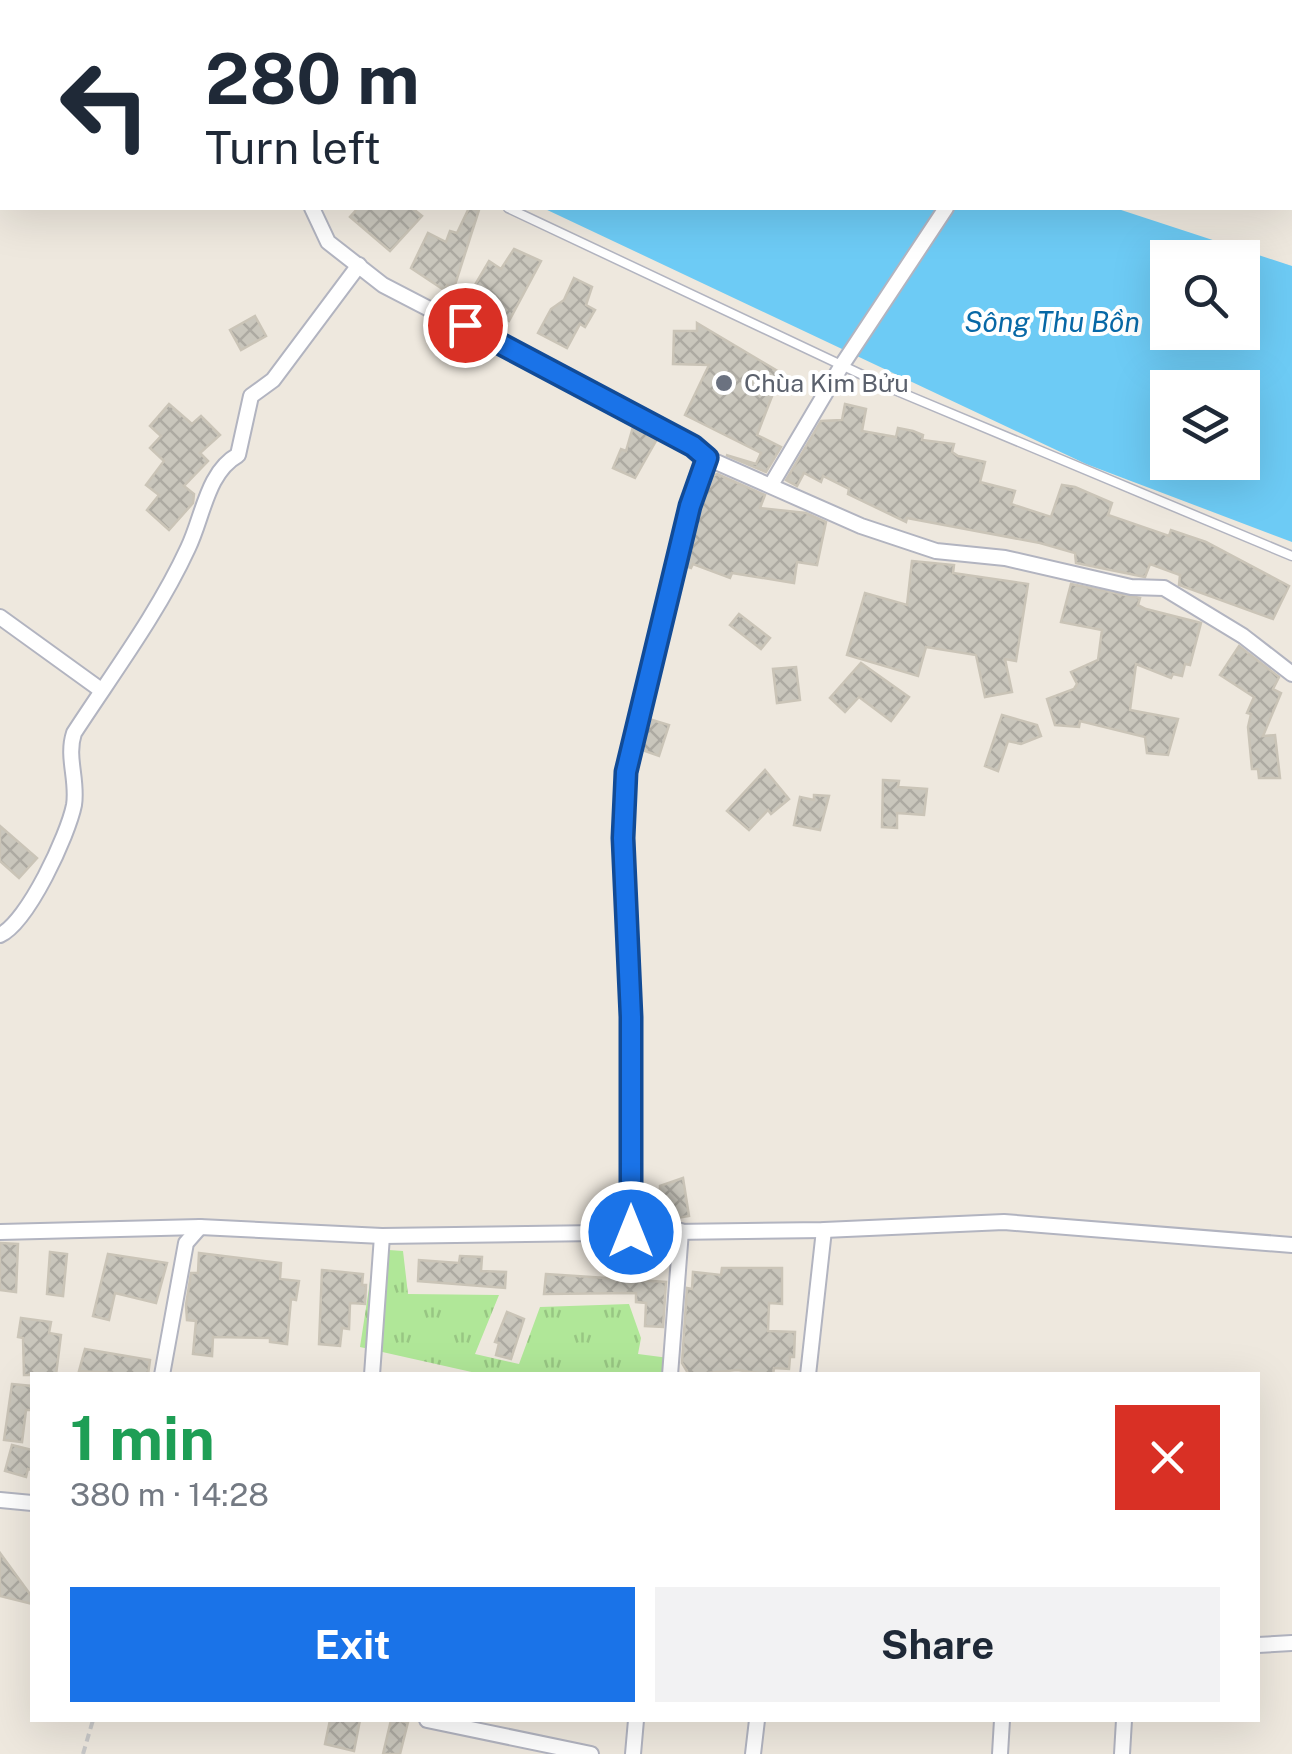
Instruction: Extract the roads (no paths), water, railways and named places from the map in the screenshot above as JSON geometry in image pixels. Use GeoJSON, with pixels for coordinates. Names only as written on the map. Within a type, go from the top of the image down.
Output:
{"type":"FeatureCollection","features":[{"type":"Feature","properties":{"kind":"street"},"geometry":{"type":"LineString","coordinates":[[313,210],[328,242],[383,285],[659,428],[707,458],[861,526],[936,551],[1005,558],[1131,586],[1164,588],[1244,636],[1292,674]]}},
{"type":"Feature","properties":{"kind":"street"},"geometry":{"type":"LineString","coordinates":[[772,485],[842,365],[945,210]]}},
{"type":"Feature","properties":{"kind":"street"},"geometry":{"type":"LineString","coordinates":[[0,935],[14,925],[47,872],[74,806],[70,743],[182,561],[221,464],[238,455],[251,396],[273,380],[359,265]]}},
{"type":"Feature","properties":{"kind":"street"},"geometry":{"type":"LineString","coordinates":[[631,1232],[631,1017],[623,838],[626,772],[684,524],[707,458]]}},
{"type":"Feature","properties":{"kind":"street"},"geometry":{"type":"LineString","coordinates":[[0,617],[102,690]]}},
{"type":"Feature","properties":{"kind":"street"},"geometry":{"type":"LineString","coordinates":[[0,1232],[200,1227],[382,1236],[824,1230],[1004,1222],[1292,1245]]}},
{"type":"Feature","properties":{"kind":"street"},"geometry":{"type":"LineString","coordinates":[[163,1372],[186,1244],[200,1227]]}},
{"type":"Feature","properties":{"kind":"street"},"geometry":{"type":"LineString","coordinates":[[670,1372],[680,1230]]}},
{"type":"Feature","properties":{"kind":"street"},"geometry":{"type":"LineString","coordinates":[[808,1372],[824,1230]]}},
{"type":"Feature","properties":{"kind":"street"},"geometry":{"type":"LineString","coordinates":[[372,1372],[382,1236]]}},
{"type":"Feature","properties":{"kind":"street"},"geometry":{"type":"LineString","coordinates":[[0,1500],[30,1503]]}},
{"type":"Feature","properties":{"kind":"street"},"geometry":{"type":"LineString","coordinates":[[1260,1645],[1292,1643]]}},
{"type":"Feature","properties":{"kind":"street"},"geometry":{"type":"LineString","coordinates":[[438,1722],[591,1754]]}},
{"type":"Feature","properties":{"kind":"street"},"geometry":{"type":"LineString","coordinates":[[632,1754],[636,1722]]}},
{"type":"Feature","properties":{"kind":"street"},"geometry":{"type":"LineString","coordinates":[[754,1754],[757,1722]]}},
{"type":"Feature","properties":{"kind":"street"},"geometry":{"type":"LineString","coordinates":[[1000,1754],[1002,1722]]}},
{"type":"Feature","properties":{"kind":"street"},"geometry":{"type":"LineString","coordinates":[[1122,1754],[1124,1722]]}},
{"type":"Feature","properties":{"kind":"lane"},"geometry":{"type":"LineString","coordinates":[[512,210],[842,365],[1292,556]]}},
{"type":"Feature","properties":{"kind":"water","name":"Sông Thu Bồn"},"geometry":{"type":"Polygon","coordinates":[[[547,210],[1121,210],[1213,240],[1150,240],[1150,350],[1260,350],[1260,256],[1292,266],[1292,542],[1086,464],[547,210]]]}},
{"type":"Feature","properties":{"kind":"place","name":"Chùa Kim Bửu"},"geometry":{"type":"Point","coordinates":[724,383]}}]}
